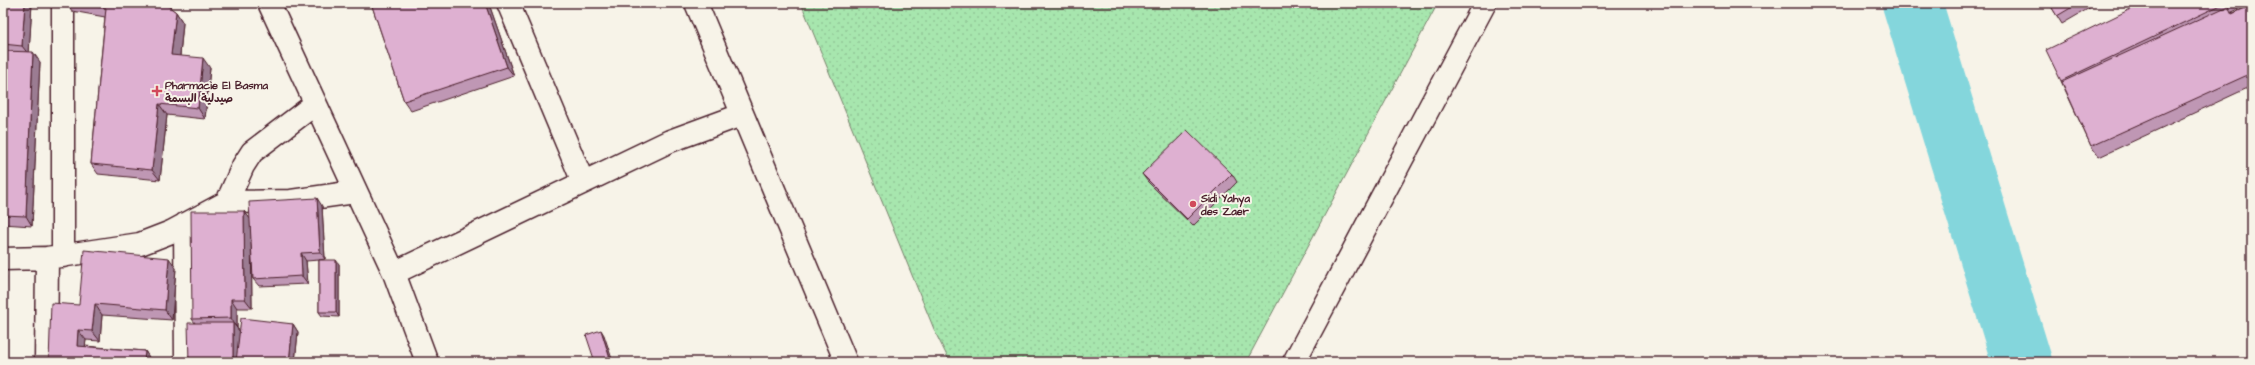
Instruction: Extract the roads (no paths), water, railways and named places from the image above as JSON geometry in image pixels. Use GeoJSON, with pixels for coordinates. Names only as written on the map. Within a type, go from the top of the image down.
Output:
{"type":"FeatureCollection","features":[{"type":"Feature","properties":{"kind":"street"},"geometry":{"type":"LineString","coordinates":[[46,362],[55,257],[63,3]]}},
{"type":"Feature","properties":{"kind":"street"},"geometry":{"type":"LineString","coordinates":[[269,3],[355,192],[394,273],[427,362]]}},
{"type":"Feature","properties":{"kind":"street"},"geometry":{"type":"LineString","coordinates":[[508,3],[583,182]]}},
{"type":"Feature","properties":{"kind":"street"},"geometry":{"type":"LineString","coordinates":[[696,3],[741,115],[785,213],[843,361]]}},
{"type":"Feature","properties":{"kind":"street"},"geometry":{"type":"LineString","coordinates":[[1294,362],[1485,3]]}},
{"type":"Feature","properties":{"kind":"street"},"geometry":{"type":"LineString","coordinates":[[227,202],[243,166],[252,152],[315,104]]}},
{"type":"Feature","properties":{"kind":"street"},"geometry":{"type":"LineString","coordinates":[[394,273],[670,141],[741,115]]}},
{"type":"Feature","properties":{"kind":"street"},"geometry":{"type":"LineString","coordinates":[[3,259],[55,257],[140,244],[171,232],[227,202],[291,201],[355,192]]}},
{"type":"Feature","properties":{"kind":"street"},"geometry":{"type":"LineString","coordinates":[[185,224],[186,362]]}},
{"type":"Feature","properties":{"kind":"waterway"},"geometry":{"type":"LineString","coordinates":[[1912,3],[2022,362]]}},
{"type":"Feature","properties":{"kind":"place","name":"Pharmacie El Basma صيدلية البسمة"},"geometry":{"type":"Point","coordinates":[157,91]}},
{"type":"Feature","properties":{"kind":"place","name":"Sidi Yahya des Zaer"},"geometry":{"type":"Point","coordinates":[1193,204]}}]}
